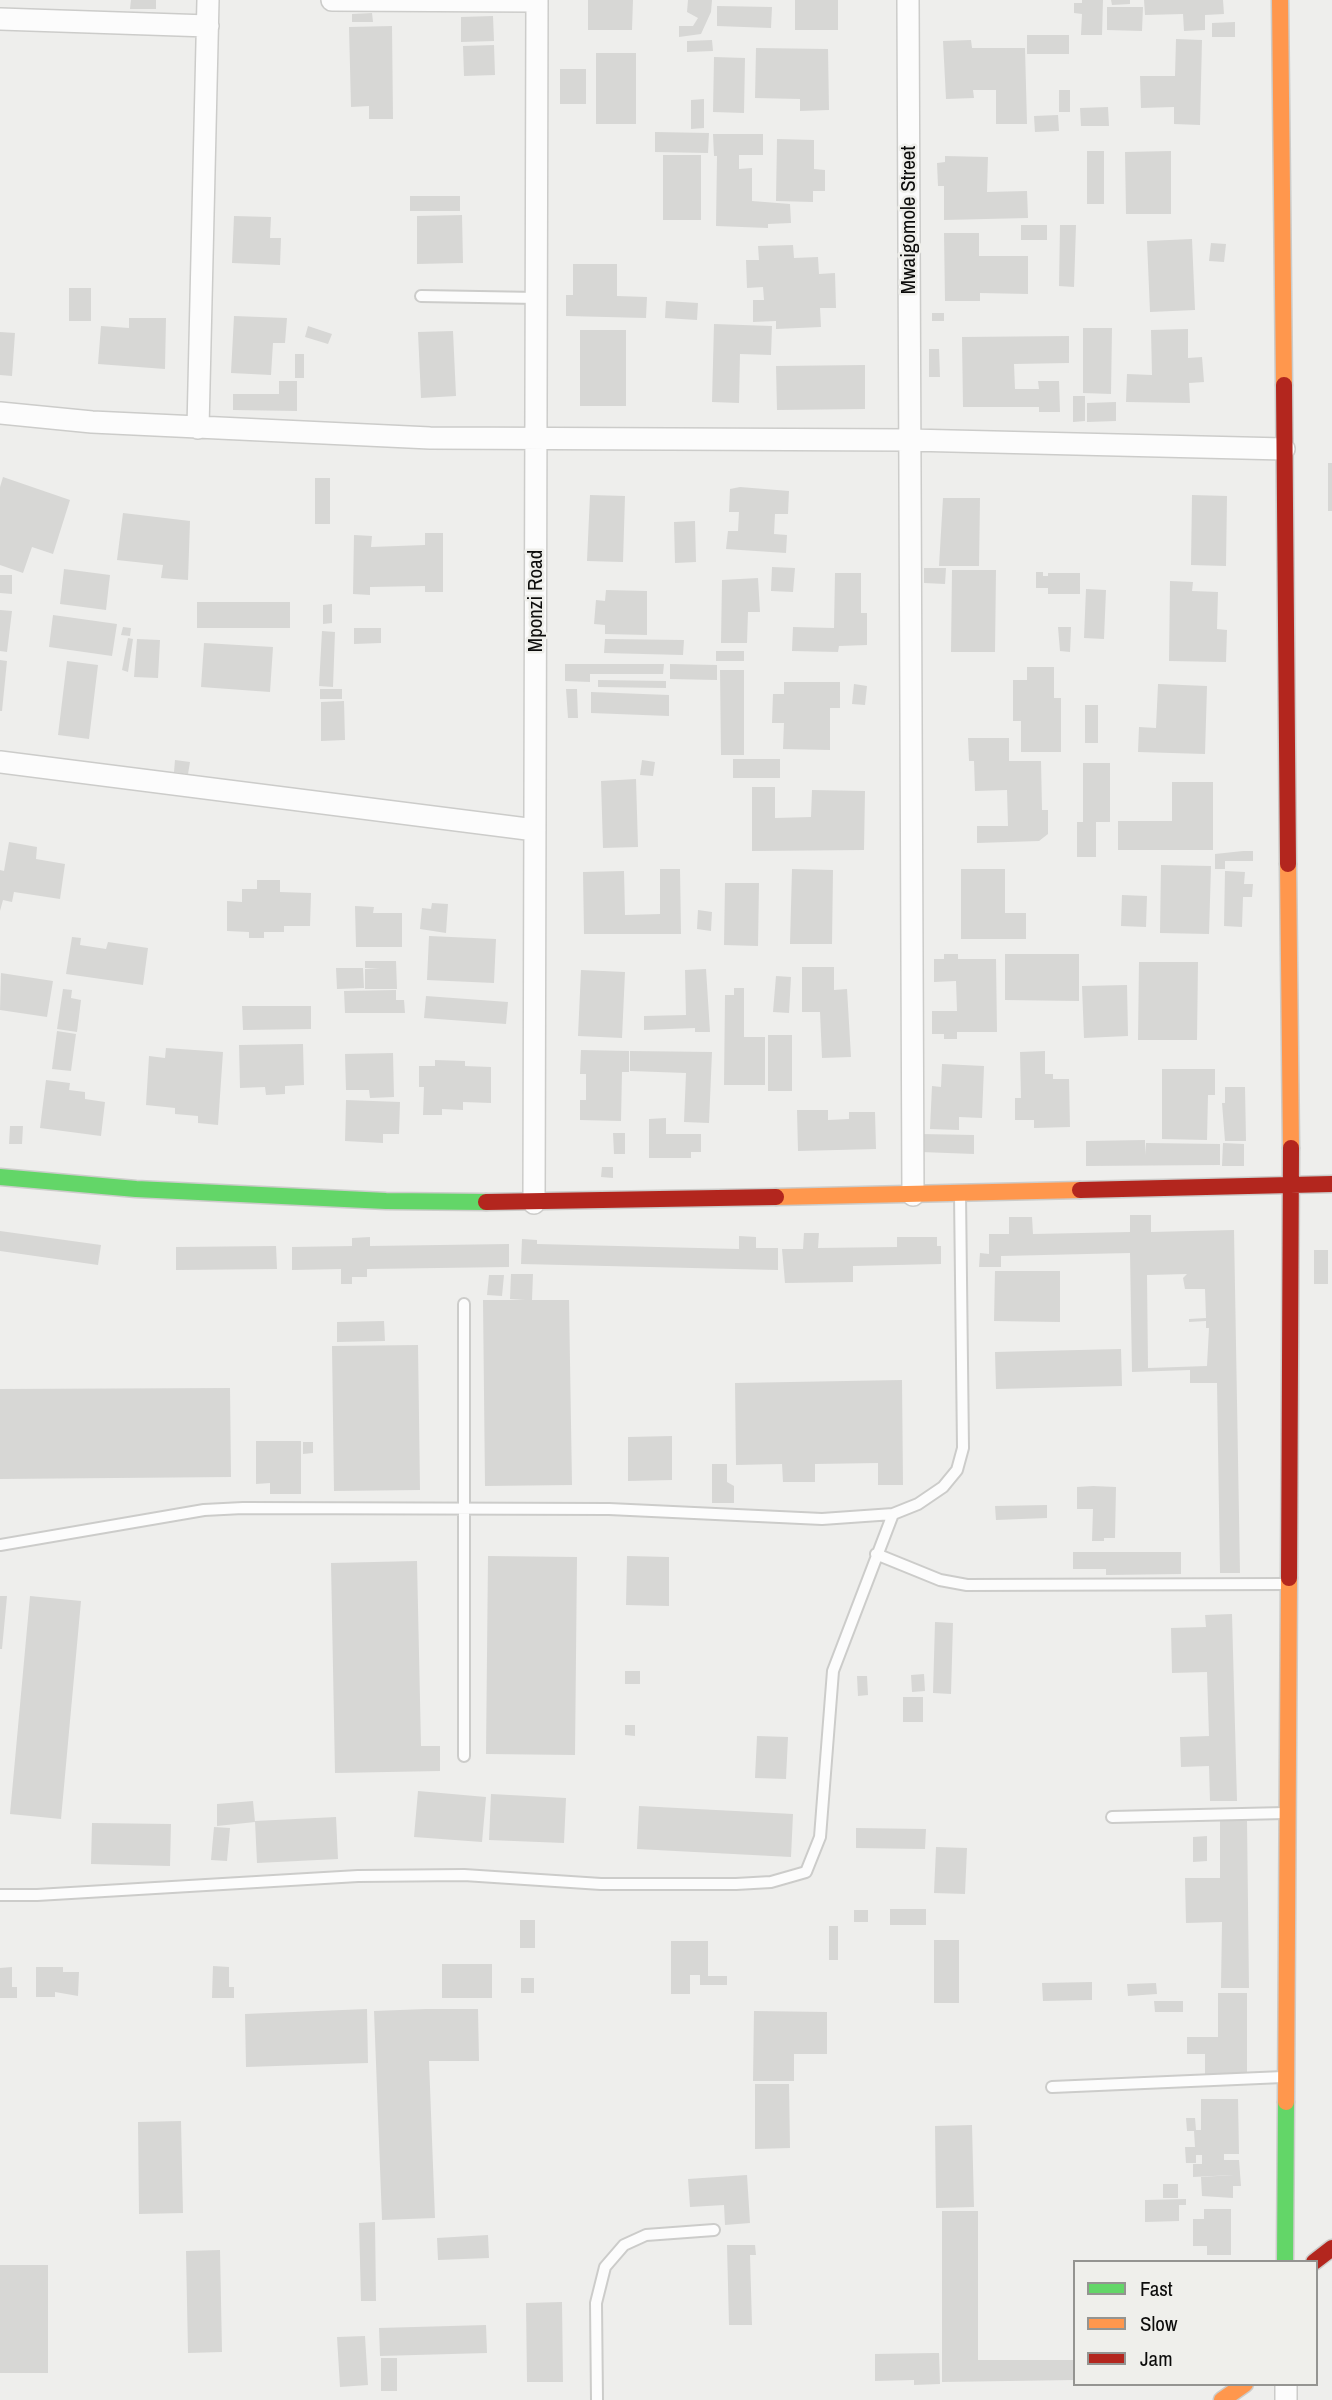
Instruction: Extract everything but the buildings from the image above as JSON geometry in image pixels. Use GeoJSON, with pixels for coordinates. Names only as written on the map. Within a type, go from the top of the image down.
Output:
{"type":"FeatureCollection","features":[{"type":"Feature","properties":{"kind":"street"},"geometry":{"type":"LineString","coordinates":[[198,428],[208,0]]}},
{"type":"Feature","properties":{"kind":"street"},"geometry":{"type":"LineString","coordinates":[[332,0],[537,1]]}},
{"type":"Feature","properties":{"kind":"street","name":"Mwaigomole Street"},"geometry":{"type":"LineString","coordinates":[[908,0],[914,1195]]}},
{"type":"Feature","properties":{"kind":"street"},"geometry":{"type":"LineString","coordinates":[[1280,0],[1291,1185],[1286,2260]]}},
{"type":"Feature","properties":{"kind":"street","name":"Mponzi Road"},"geometry":{"type":"LineString","coordinates":[[534,1203],[537,1]]}},
{"type":"Feature","properties":{"kind":"street"},"geometry":{"type":"LineString","coordinates":[[0,19],[208,26]]}},
{"type":"Feature","properties":{"kind":"street"},"geometry":{"type":"LineString","coordinates":[[0,413],[198,428],[536,440],[910,440],[1284,449]]}},
{"type":"Feature","properties":{"kind":"street"},"geometry":{"type":"LineString","coordinates":[[0,762],[535,830]]}},
{"type":"Feature","properties":{"kind":"street"},"geometry":{"type":"LineString","coordinates":[[0,1177],[178,1191],[386,1201],[534,1203],[1332,1184]]}},
{"type":"Feature","properties":{"kind":"street"},"geometry":{"type":"LineString","coordinates":[[1317,2260],[1332,2248]]}},
{"type":"Feature","properties":{"kind":"street"},"geometry":{"type":"LineString","coordinates":[[1222,2400],[1242,2386]]}},
{"type":"Feature","properties":{"kind":"lane"},"geometry":{"type":"LineString","coordinates":[[421,296],[537,298]]}},
{"type":"Feature","properties":{"kind":"lane"},"geometry":{"type":"LineString","coordinates":[[0,1545],[204,1510],[609,1509],[822,1519],[893,1514],[918,1504],[943,1487],[957,1470],[963,1448],[960,1194]]}},
{"type":"Feature","properties":{"kind":"lane"},"geometry":{"type":"LineString","coordinates":[[464,1304],[464,1756]]}},
{"type":"Feature","properties":{"kind":"lane"},"geometry":{"type":"LineString","coordinates":[[0,1895],[51,1895],[358,1876],[464,1875],[601,1884],[736,1884],[771,1882],[806,1872],[820,1837],[833,1671],[893,1514]]}},
{"type":"Feature","properties":{"kind":"lane"},"geometry":{"type":"LineString","coordinates":[[876,1554],[940,1580],[967,1585],[1289,1584]]}},
{"type":"Feature","properties":{"kind":"lane"},"geometry":{"type":"LineString","coordinates":[[1112,1816],[1288,1813]]}},
{"type":"Feature","properties":{"kind":"lane"},"geometry":{"type":"LineString","coordinates":[[1052,2087],[1286,2077]]}},
{"type":"Feature","properties":{"kind":"lane"},"geometry":{"type":"LineString","coordinates":[[597,2400],[596,2303],[605,2267],[624,2245],[646,2235],[714,2230]]}},
{"type":"Feature","properties":{"kind":"traffic: fast"},"geometry":{"type":"LineString","coordinates":[[0,1177],[136,1189],[386,1201],[486,1202]]}},
{"type":"Feature","properties":{"kind":"traffic: fast"},"geometry":{"type":"LineString","coordinates":[[1285,2260],[1286,2102]]}},
{"type":"Feature","properties":{"kind":"traffic: slow"},"geometry":{"type":"LineString","coordinates":[[1280,0],[1284,385]]}},
{"type":"Feature","properties":{"kind":"traffic: slow"},"geometry":{"type":"LineString","coordinates":[[1288,864],[1291,1148]]}},
{"type":"Feature","properties":{"kind":"traffic: slow"},"geometry":{"type":"LineString","coordinates":[[776,1197],[1080,1190]]}},
{"type":"Feature","properties":{"kind":"traffic: slow"},"geometry":{"type":"LineString","coordinates":[[1286,2102],[1289,1578]]}},
{"type":"Feature","properties":{"kind":"traffic: slow"},"geometry":{"type":"LineString","coordinates":[[1222,2400],[1242,2386]]}},
{"type":"Feature","properties":{"kind":"traffic: jam"},"geometry":{"type":"LineString","coordinates":[[1284,385],[1288,864]]}},
{"type":"Feature","properties":{"kind":"traffic: jam"},"geometry":{"type":"LineString","coordinates":[[1289,1578],[1291,1148]]}},
{"type":"Feature","properties":{"kind":"traffic: jam"},"geometry":{"type":"LineString","coordinates":[[1080,1190],[1332,1184]]}},
{"type":"Feature","properties":{"kind":"traffic: jam"},"geometry":{"type":"LineString","coordinates":[[486,1202],[776,1197]]}},
{"type":"Feature","properties":{"kind":"traffic: jam"},"geometry":{"type":"LineString","coordinates":[[1317,2260],[1332,2248]]}}]}
